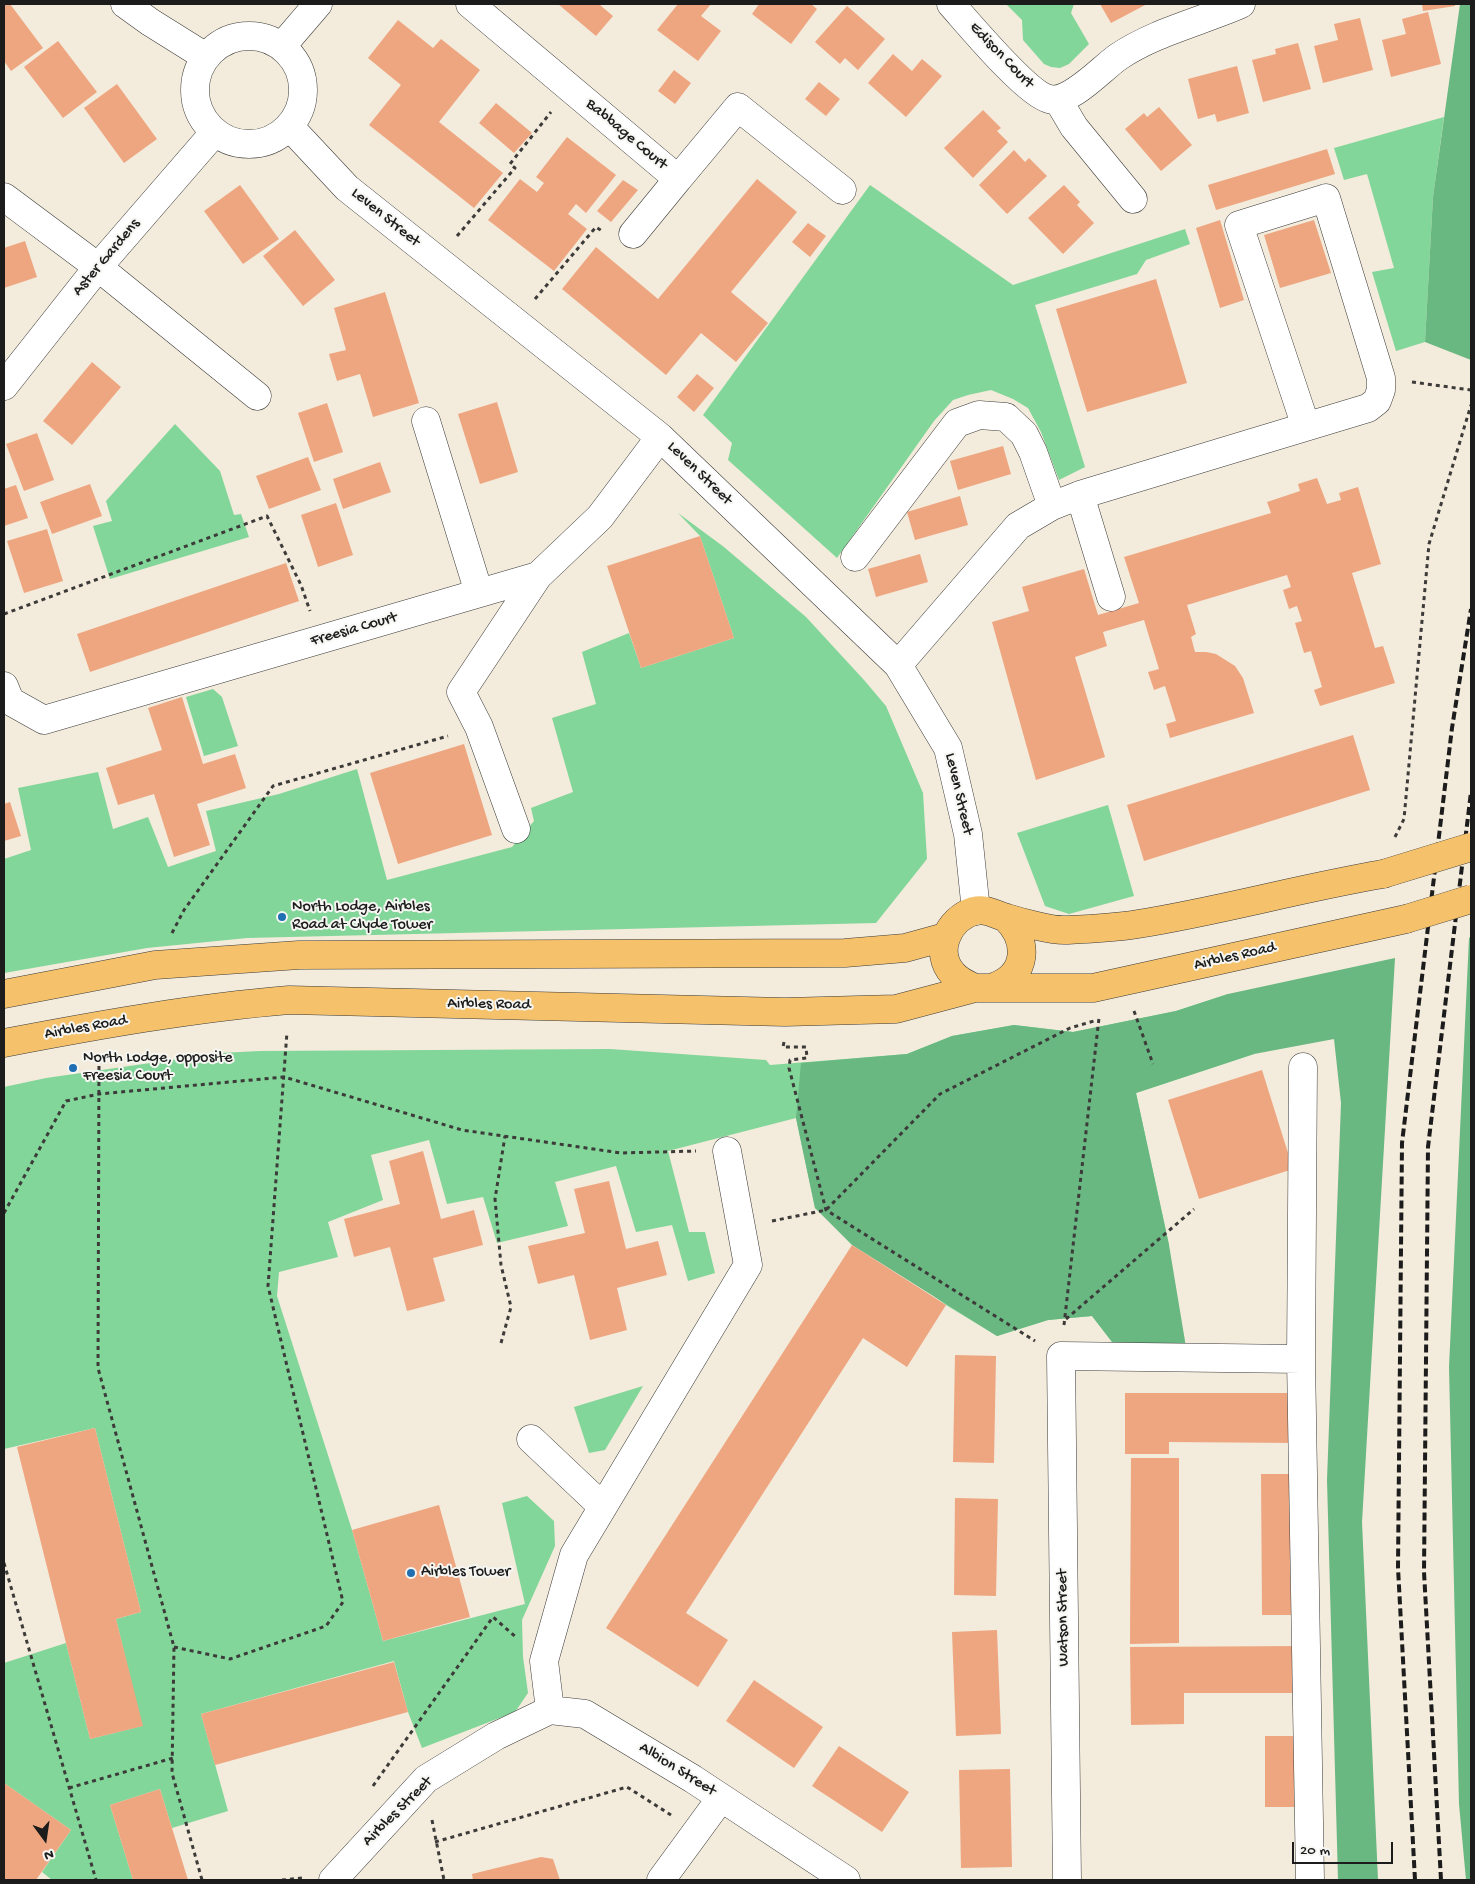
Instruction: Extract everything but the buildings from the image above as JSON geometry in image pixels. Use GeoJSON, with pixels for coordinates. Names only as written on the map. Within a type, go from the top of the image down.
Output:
{"type":"FeatureCollection","features":[{"type":"Feature","properties":{"kind":"main road"},"geometry":{"type":"LineString","coordinates":[[985,987],[962,983],[948,967],[944,954],[945,937],[952,925],[962,916],[976,910],[989,911],[1006,918],[1063,930],[1136,924],[1379,875],[1471,847]]}},
{"type":"Feature","properties":{"kind":"main road","name":"Airbles Road"},"geometry":{"type":"LineString","coordinates":[[985,987],[1093,988],[1406,919],[1471,899]]}},
{"type":"Feature","properties":{"kind":"main road","name":"Airbles Road"},"geometry":{"type":"LineString","coordinates":[[4,1043],[99,1025],[228,1005],[289,1000],[785,1012],[896,1009],[1004,983],[1016,974],[1021,959],[1022,946],[1016,928],[1006,918]]}},
{"type":"Feature","properties":{"kind":"main road"},"geometry":{"type":"LineString","coordinates":[[4,994],[155,965],[299,955],[845,953],[905,948],[945,937]]}},
{"type":"Feature","properties":{"kind":"street"},"geometry":{"type":"LineString","coordinates":[[125,4],[206,57]]}},
{"type":"Feature","properties":{"kind":"street"},"geometry":{"type":"LineString","coordinates":[[282,46],[318,4]]}},
{"type":"Feature","properties":{"kind":"street","name":"Babbage Court"},"geometry":{"type":"LineString","coordinates":[[470,4],[678,179],[738,107],[842,190]]}},
{"type":"Feature","properties":{"kind":"street","name":"Edison Court"},"geometry":{"type":"LineString","coordinates":[[951,4],[1025,84],[1047,99],[1058,100]]}},
{"type":"Feature","properties":{"kind":"street"},"geometry":{"type":"LineString","coordinates":[[1133,199],[1074,127],[1058,100],[1070,96],[1119,56],[1168,31],[1213,16],[1241,4]]}},
{"type":"Feature","properties":{"kind":"street"},"geometry":{"type":"LineString","coordinates":[[240,36],[265,37],[282,46],[299,66],[304,84],[301,109],[289,126],[277,137],[255,144],[234,142],[214,133],[204,120],[195,95],[197,76],[206,57],[221,43],[240,36]]}},
{"type":"Feature","properties":{"kind":"street","name":"Leven Street"},"geometry":{"type":"LineString","coordinates":[[289,126],[347,188],[660,437],[898,665],[948,748],[968,834],[976,910]]}},
{"type":"Feature","properties":{"kind":"street","name":"Aster Gardens"},"geometry":{"type":"LineString","coordinates":[[4,386],[98,267],[214,133]]}},
{"type":"Feature","properties":{"kind":"street"},"geometry":{"type":"LineString","coordinates":[[620,235],[678,179]]}},
{"type":"Feature","properties":{"kind":"street"},"geometry":{"type":"LineString","coordinates":[[4,197],[98,267],[257,396]]}},
{"type":"Feature","properties":{"kind":"street"},"geometry":{"type":"LineString","coordinates":[[898,665],[1018,526],[1052,506],[1080,495],[1306,427],[1368,408],[1377,401],[1381,390],[1381,378],[1326,198],[1240,226],[1306,427]]}},
{"type":"Feature","properties":{"kind":"street"},"geometry":{"type":"LineString","coordinates":[[855,557],[957,423],[979,415],[1006,417],[1024,434],[1052,506]]}},
{"type":"Feature","properties":{"kind":"street"},"geometry":{"type":"LineString","coordinates":[[426,421],[479,593]]}},
{"type":"Feature","properties":{"kind":"street","name":"Freesia Court"},"geometry":{"type":"LineString","coordinates":[[4,686],[10,701],[44,720],[538,576],[600,517],[660,437]]}},
{"type":"Feature","properties":{"kind":"street"},"geometry":{"type":"LineString","coordinates":[[1080,495],[1111,597]]}},
{"type":"Feature","properties":{"kind":"street"},"geometry":{"type":"LineString","coordinates":[[516,828],[479,727],[461,692],[538,576]]}},
{"type":"Feature","properties":{"kind":"street"},"geometry":{"type":"LineString","coordinates":[[1303,1067],[1301,1359],[1310,1880]]}},
{"type":"Feature","properties":{"kind":"street"},"geometry":{"type":"LineString","coordinates":[[550,1710],[544,1661],[574,1555],[748,1265],[727,1151]]}},
{"type":"Feature","properties":{"kind":"street"},"geometry":{"type":"LineString","coordinates":[[1061,1356],[1301,1359]]}},
{"type":"Feature","properties":{"kind":"street","name":"Watson Street"},"geometry":{"type":"LineString","coordinates":[[1061,1356],[1067,1880]]}},
{"type":"Feature","properties":{"kind":"street"},"geometry":{"type":"LineString","coordinates":[[531,1439],[603,1506]]}},
{"type":"Feature","properties":{"kind":"street","name":"Airbles Street"},"geometry":{"type":"LineString","coordinates":[[333,1880],[426,1780],[496,1736],[550,1710]]}},
{"type":"Feature","properties":{"kind":"street","name":"Albion Street"},"geometry":{"type":"LineString","coordinates":[[550,1710],[585,1714],[721,1798],[846,1880]]}},
{"type":"Feature","properties":{"kind":"street"},"geometry":{"type":"LineString","coordinates":[[661,1880],[721,1798]]}},
{"type":"Feature","properties":{"kind":"path"},"geometry":{"type":"LineString","coordinates":[[437,260],[515,168],[510,164],[570,88]]}},
{"type":"Feature","properties":{"kind":"path"},"geometry":{"type":"LineString","coordinates":[[516,322],[596,227],[620,235]]}},
{"type":"Feature","properties":{"kind":"path"},"geometry":{"type":"LineString","coordinates":[[1428,384],[1471,390]]}},
{"type":"Feature","properties":{"kind":"path"},"geometry":{"type":"LineString","coordinates":[[1379,875],[1404,819],[1429,544],[1471,404]]}},
{"type":"Feature","properties":{"kind":"path"},"geometry":{"type":"LineString","coordinates":[[4,614],[267,516],[301,585],[319,640]]}},
{"type":"Feature","properties":{"kind":"path"},"geometry":{"type":"LineString","coordinates":[[155,965],[184,910],[273,786],[479,727]]}},
{"type":"Feature","properties":{"kind":"path"},"geometry":{"type":"LineString","coordinates":[[785,1012],[783,1047],[806,1047],[808,1058],[790,1060],[789,1068],[826,1210],[1061,1356],[1099,1019],[1093,988]]}},
{"type":"Feature","properties":{"kind":"path"},"geometry":{"type":"LineString","coordinates":[[174,1647],[230,1658],[326,1626],[343,1602],[268,1286],[289,1000]]}},
{"type":"Feature","properties":{"kind":"path"},"geometry":{"type":"LineString","coordinates":[[1125,1013],[1134,1010],[1153,1064]]}},
{"type":"Feature","properties":{"kind":"path"},"geometry":{"type":"LineString","coordinates":[[741,1226],[826,1210],[940,1094],[1070,1028],[1108,1017]]}},
{"type":"Feature","properties":{"kind":"path"},"geometry":{"type":"LineString","coordinates":[[99,1025],[98,1368],[174,1647],[172,1773],[202,1880]]}},
{"type":"Feature","properties":{"kind":"path"},"geometry":{"type":"LineString","coordinates":[[4,1213],[66,1100],[99,1094],[284,1077],[462,1130],[621,1153],[727,1151]]}},
{"type":"Feature","properties":{"kind":"path"},"geometry":{"type":"LineString","coordinates":[[501,1343],[511,1307],[501,1265],[495,1198],[505,1136]]}},
{"type":"Feature","properties":{"kind":"path"},"geometry":{"type":"LineString","coordinates":[[1065,1320],[1194,1209]]}},
{"type":"Feature","properties":{"kind":"path"},"geometry":{"type":"LineString","coordinates":[[4,1563],[96,1880]]}},
{"type":"Feature","properties":{"kind":"path"},"geometry":{"type":"LineString","coordinates":[[372,1788],[494,1617],[544,1661]]}},
{"type":"Feature","properties":{"kind":"path"},"geometry":{"type":"LineString","coordinates":[[69,1788],[172,1758]]}},
{"type":"Feature","properties":{"kind":"path"},"geometry":{"type":"LineString","coordinates":[[426,1780],[435,1842],[444,1880]]}},
{"type":"Feature","properties":{"kind":"path"},"geometry":{"type":"LineString","coordinates":[[435,1842],[627,1786],[697,1831]]}},
{"type":"Feature","properties":{"kind":"green space"},"geometry":{"type":"Polygon","coordinates":[[[1006,4],[1074,4],[1071,13],[1089,44],[1069,64],[1060,68],[1044,64],[1023,40],[1022,20],[1006,4]]]}},
{"type":"Feature","properties":{"kind":"green space"},"geometry":{"type":"Polygon","coordinates":[[[1460,4],[1471,4],[1471,360],[1425,342],[1433,197],[1460,4]]]}},
{"type":"Feature","properties":{"kind":"green space"},"geometry":{"type":"Polygon","coordinates":[[[1444,117],[1433,197],[1425,342],[1396,351],[1372,272],[1394,268],[1367,174],[1344,180],[1334,148],[1444,117]]]}},
{"type":"Feature","properties":{"kind":"green space"},"geometry":{"type":"Polygon","coordinates":[[[870,185],[1013,285],[1185,229],[1190,244],[1146,260],[1137,274],[1035,305],[1085,467],[1059,480],[1041,432],[1028,408],[1013,399],[991,390],[953,400],[934,421],[837,558],[728,460],[732,443],[703,415],[870,185]]]}},
{"type":"Feature","properties":{"kind":"green space"},"geometry":{"type":"Polygon","coordinates":[[[175,424],[220,471],[234,515],[241,514],[249,537],[110,579],[93,526],[112,521],[106,501],[175,424]]]}},
{"type":"Feature","properties":{"kind":"green space"},"geometry":{"type":"Polygon","coordinates":[[[678,513],[724,547],[806,617],[886,706],[923,793],[927,859],[876,923],[247,938],[147,948],[4,973],[4,859],[31,850],[18,788],[98,772],[113,829],[148,817],[168,867],[216,851],[206,811],[279,794],[357,769],[387,880],[512,847],[534,821],[531,808],[573,792],[552,718],[596,704],[582,652],[629,633],[641,668],[734,638],[700,536],[678,513]]]}},
{"type":"Feature","properties":{"kind":"green space"},"geometry":{"type":"Polygon","coordinates":[[[213,689],[222,697],[238,746],[204,756],[186,697],[213,689]]]}},
{"type":"Feature","properties":{"kind":"green space"},"geometry":{"type":"Polygon","coordinates":[[[1108,805],[1134,896],[1069,914],[1045,906],[1017,833],[1108,805]]]}},
{"type":"Feature","properties":{"kind":"green space"},"geometry":{"type":"Polygon","coordinates":[[[1471,936],[1471,1880],[1466,1880],[1459,1804],[1449,1367],[1469,938],[1471,936]]]}},
{"type":"Feature","properties":{"kind":"green space"},"geometry":{"type":"Polygon","coordinates":[[[1395,958],[1362,1522],[1378,1880],[1338,1880],[1327,1480],[1341,1103],[1334,1039],[1254,1054],[1136,1093],[1169,1245],[1186,1347],[1119,1351],[1092,1316],[1048,1320],[997,1336],[852,1245],[815,1208],[796,1118],[801,1063],[907,1054],[952,1036],[1014,1025],[1073,1032],[1176,1011],[1228,994],[1395,958]]]}},
{"type":"Feature","properties":{"kind":"green space"},"geometry":{"type":"Polygon","coordinates":[[[1228,994],[1254,1054],[1136,1093],[1169,1245],[1119,1351],[1092,1316],[1048,1320],[997,1336],[946,1305],[815,1208],[796,1118],[668,1151],[689,1232],[705,1232],[715,1273],[688,1281],[672,1225],[636,1232],[616,1166],[555,1182],[568,1226],[497,1243],[483,1197],[447,1204],[429,1140],[371,1155],[383,1200],[328,1222],[338,1257],[279,1272],[277,1296],[352,1530],[383,1641],[525,1604],[502,1503],[527,1496],[554,1521],[555,1546],[522,1620],[523,1657],[528,1693],[515,1712],[422,1748],[408,1712],[394,1661],[201,1714],[228,1811],[172,1828],[160,1789],[110,1805],[133,1880],[52,1880],[42,1872],[71,1830],[4,1783],[4,1663],[66,1643],[90,1739],[142,1726],[116,1619],[141,1612],[95,1428],[4,1449],[4,1087],[46,1078],[220,1053],[260,1051],[610,1049],[766,1060],[770,1065],[907,1054],[952,1036],[1014,1025],[1073,1032],[1176,1011],[1228,994]]]}},
{"type":"Feature","properties":{"kind":"green space"},"geometry":{"type":"Polygon","coordinates":[[[643,1386],[605,1450],[589,1453],[574,1407],[643,1386]]]}},
{"type":"Feature","properties":{"kind":"railway"},"geometry":{"type":"LineString","coordinates":[[1415,1880],[1398,1568],[1402,1143],[1452,728],[1471,609]]}},
{"type":"Feature","properties":{"kind":"railway"},"geometry":{"type":"LineString","coordinates":[[1441,1880],[1424,1572],[1428,1147],[1471,792]]}},
{"type":"Feature","properties":{"kind":"place","name":"North Lodge, Airbles Road at Clyde Tower"},"geometry":{"type":"Point","coordinates":[282,917]}},
{"type":"Feature","properties":{"kind":"place","name":"North Lodge, opposite Freesia Court"},"geometry":{"type":"Point","coordinates":[73,1068]}},
{"type":"Feature","properties":{"kind":"place","name":"Airbles Tower"},"geometry":{"type":"Point","coordinates":[411,1573]}}]}
